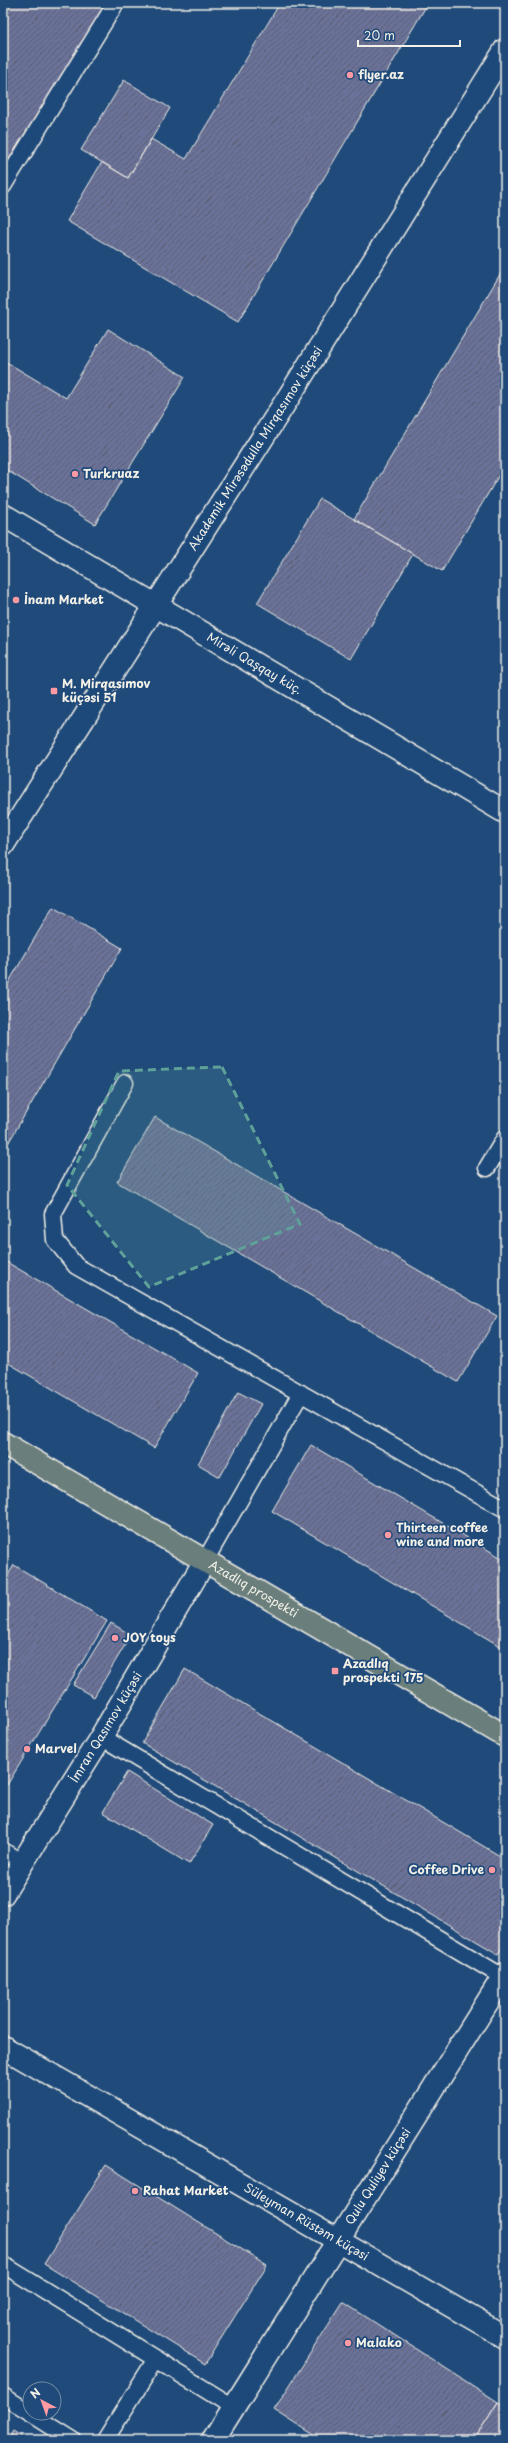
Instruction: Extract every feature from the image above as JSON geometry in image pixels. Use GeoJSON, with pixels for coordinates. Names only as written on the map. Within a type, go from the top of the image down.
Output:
{"type":"FeatureCollection","features":[{"type":"Feature","properties":{"kind":"main road","name":"Azadlıq prospekti"},"geometry":{"type":"LineString","coordinates":[[3,1442],[505,1736]]}},
{"type":"Feature","properties":{"kind":"street","name":"Akademik Mirəsədulla Mirqasımov küçəsi"},"geometry":{"type":"LineString","coordinates":[[3,844],[156,606],[505,50]]}},
{"type":"Feature","properties":{"kind":"street","name":"Mirəli Qaşqay küç."},"geometry":{"type":"LineString","coordinates":[[3,515],[505,812]]}},
{"type":"Feature","properties":{"kind":"street","name":"İmran Qasımov küçəsi"},"geometry":{"type":"LineString","coordinates":[[3,1894],[102,1737],[206,1560]]}},
{"type":"Feature","properties":{"kind":"street","name":"Qulu Quliyev küçəsi"},"geometry":{"type":"LineString","coordinates":[[213,2440],[235,2408],[504,1976]]}},
{"type":"Feature","properties":{"kind":"street","name":"Süleyman Rüstəm küçəsi"},"geometry":{"type":"LineString","coordinates":[[3,2048],[340,2240],[505,2337]]}},
{"type":"Feature","properties":{"kind":"lane"},"geometry":{"type":"LineString","coordinates":[[3,186],[116,3]]}},
{"type":"Feature","properties":{"kind":"lane"},"geometry":{"type":"LineString","coordinates":[[125,1083],[54,1214],[55,1240],[76,1266],[505,1509]]}},
{"type":"Feature","properties":{"kind":"lane"},"geometry":{"type":"LineString","coordinates":[[487,1168],[505,1138]]}},
{"type":"Feature","properties":{"kind":"lane"},"geometry":{"type":"LineString","coordinates":[[206,1560],[301,1393]]}},
{"type":"Feature","properties":{"kind":"lane"},"geometry":{"type":"LineString","coordinates":[[102,1737],[504,1976]]}},
{"type":"Feature","properties":{"kind":"lane"},"geometry":{"type":"LineString","coordinates":[[3,1852],[22,1863]]}},
{"type":"Feature","properties":{"kind":"lane"},"geometry":{"type":"LineString","coordinates":[[3,2268],[7,2267],[235,2408]]}},
{"type":"Feature","properties":{"kind":"lane"},"geometry":{"type":"LineString","coordinates":[[105,2440],[156,2359]]}},
{"type":"Feature","properties":{"kind":"lane"},"geometry":{"type":"LineString","coordinates":[[3,2396],[22,2408]]}},
{"type":"Feature","properties":{"kind":"lane"},"geometry":{"type":"LineString","coordinates":[[43,2421],[73,2440]]}},
{"type":"Feature","properties":{"kind":"highlighted area"},"geometry":{"type":"Polygon","coordinates":[[[222,1067],[300,1224],[149,1287],[67,1185],[119,1071],[222,1067]]]}},
{"type":"Feature","properties":{"kind":"building"},"geometry":{"type":"Polygon","coordinates":[[[3,3],[107,3],[11,162],[3,157],[3,3]]]}},
{"type":"Feature","properties":{"kind":"building"},"geometry":{"type":"Polygon","coordinates":[[[280,3],[428,3],[238,322],[67,221],[102,162],[128,178],[151,139],[186,159],[280,3]]]}},
{"type":"Feature","properties":{"kind":"building"},"geometry":{"type":"Polygon","coordinates":[[[124,80],[170,108],[128,178],[81,150],[124,80]]]}},
{"type":"Feature","properties":{"kind":"building"},"geometry":{"type":"Polygon","coordinates":[[[505,266],[505,465],[442,571],[354,519],[505,266]]]}},
{"type":"Feature","properties":{"kind":"building"},"geometry":{"type":"Polygon","coordinates":[[[108,329],[185,377],[95,524],[3,468],[3,360],[66,398],[108,329]]]}},
{"type":"Feature","properties":{"kind":"building"},"geometry":{"type":"Polygon","coordinates":[[[320,499],[413,554],[351,659],[257,603],[320,499]]]}},
{"type":"Feature","properties":{"kind":"building"},"geometry":{"type":"Polygon","coordinates":[[[53,907],[122,948],[3,1152],[3,992],[53,907]]]}},
{"type":"Feature","properties":{"kind":"building"},"geometry":{"type":"Polygon","coordinates":[[[155,1117],[497,1316],[458,1382],[117,1182],[155,1117]]]}},
{"type":"Feature","properties":{"kind":"building"},"geometry":{"type":"Polygon","coordinates":[[[3,1260],[198,1373],[154,1448],[3,1360],[3,1260]]]}},
{"type":"Feature","properties":{"kind":"building"},"geometry":{"type":"Polygon","coordinates":[[[238,1392],[261,1404],[220,1477],[198,1464],[238,1392]]]}},
{"type":"Feature","properties":{"kind":"building","name":"Thirteen coffee wine and more"},"geometry":{"type":"Polygon","coordinates":[[[311,1445],[505,1560],[505,1649],[272,1511],[311,1445]]]}},
{"type":"Feature","properties":{"kind":"building"},"geometry":{"type":"Polygon","coordinates":[[[14,1565],[107,1621],[7,1785],[3,1783],[3,1584],[14,1565]]]}},
{"type":"Feature","properties":{"kind":"building"},"geometry":{"type":"Polygon","coordinates":[[[111,1623],[131,1635],[94,1697],[73,1685],[111,1623]]]}},
{"type":"Feature","properties":{"kind":"building"},"geometry":{"type":"Polygon","coordinates":[[[185,1669],[505,1859],[505,1942],[498,1954],[142,1743],[185,1669]]]}},
{"type":"Feature","properties":{"kind":"building"},"geometry":{"type":"Polygon","coordinates":[[[127,1772],[213,1825],[189,1864],[103,1812],[127,1772]]]}},
{"type":"Feature","properties":{"kind":"building"},"geometry":{"type":"Polygon","coordinates":[[[106,2165],[267,2265],[205,2364],[44,2264],[106,2165]]]}},
{"type":"Feature","properties":{"kind":"building"},"geometry":{"type":"Polygon","coordinates":[[[343,2302],[498,2402],[474,2440],[321,2440],[274,2410],[343,2302]]]}},
{"type":"Feature","properties":{"kind":"building"},"geometry":{"type":"Polygon","coordinates":[[[498,2402],[505,2406],[505,2440],[474,2440],[498,2402]]]}},
{"type":"Feature","properties":{"kind":"building"},"geometry":{"type":"Polygon","coordinates":[[[14,2431],[28,2440],[8,2440],[14,2431]]]}},
{"type":"Feature","properties":{"kind":"place","name":"flyer.az"},"geometry":{"type":"Point","coordinates":[350,75]}},
{"type":"Feature","properties":{"kind":"place","name":"Turkruaz"},"geometry":{"type":"Point","coordinates":[75,474]}},
{"type":"Feature","properties":{"kind":"place","name":"İnam Market"},"geometry":{"type":"Point","coordinates":[16,600]}},
{"type":"Feature","properties":{"kind":"place","name":"M. Mirqasımov küçəsi 51"},"geometry":{"type":"Point","coordinates":[54,691]}},
{"type":"Feature","properties":{"kind":"place","name":"Thirteen coffee wine and more"},"geometry":{"type":"Point","coordinates":[388,1535]}},
{"type":"Feature","properties":{"kind":"place","name":"JOY toys"},"geometry":{"type":"Point","coordinates":[115,1638]}},
{"type":"Feature","properties":{"kind":"place","name":"Azadlıq prospekti 175"},"geometry":{"type":"Point","coordinates":[335,1671]}},
{"type":"Feature","properties":{"kind":"place","name":"Marvel"},"geometry":{"type":"Point","coordinates":[27,1749]}},
{"type":"Feature","properties":{"kind":"place","name":"Coffee Drive"},"geometry":{"type":"Point","coordinates":[492,1870]}},
{"type":"Feature","properties":{"kind":"place","name":"Rahat Market"},"geometry":{"type":"Point","coordinates":[135,2191]}},
{"type":"Feature","properties":{"kind":"place","name":"Malako"},"geometry":{"type":"Point","coordinates":[348,2343]}}]}
